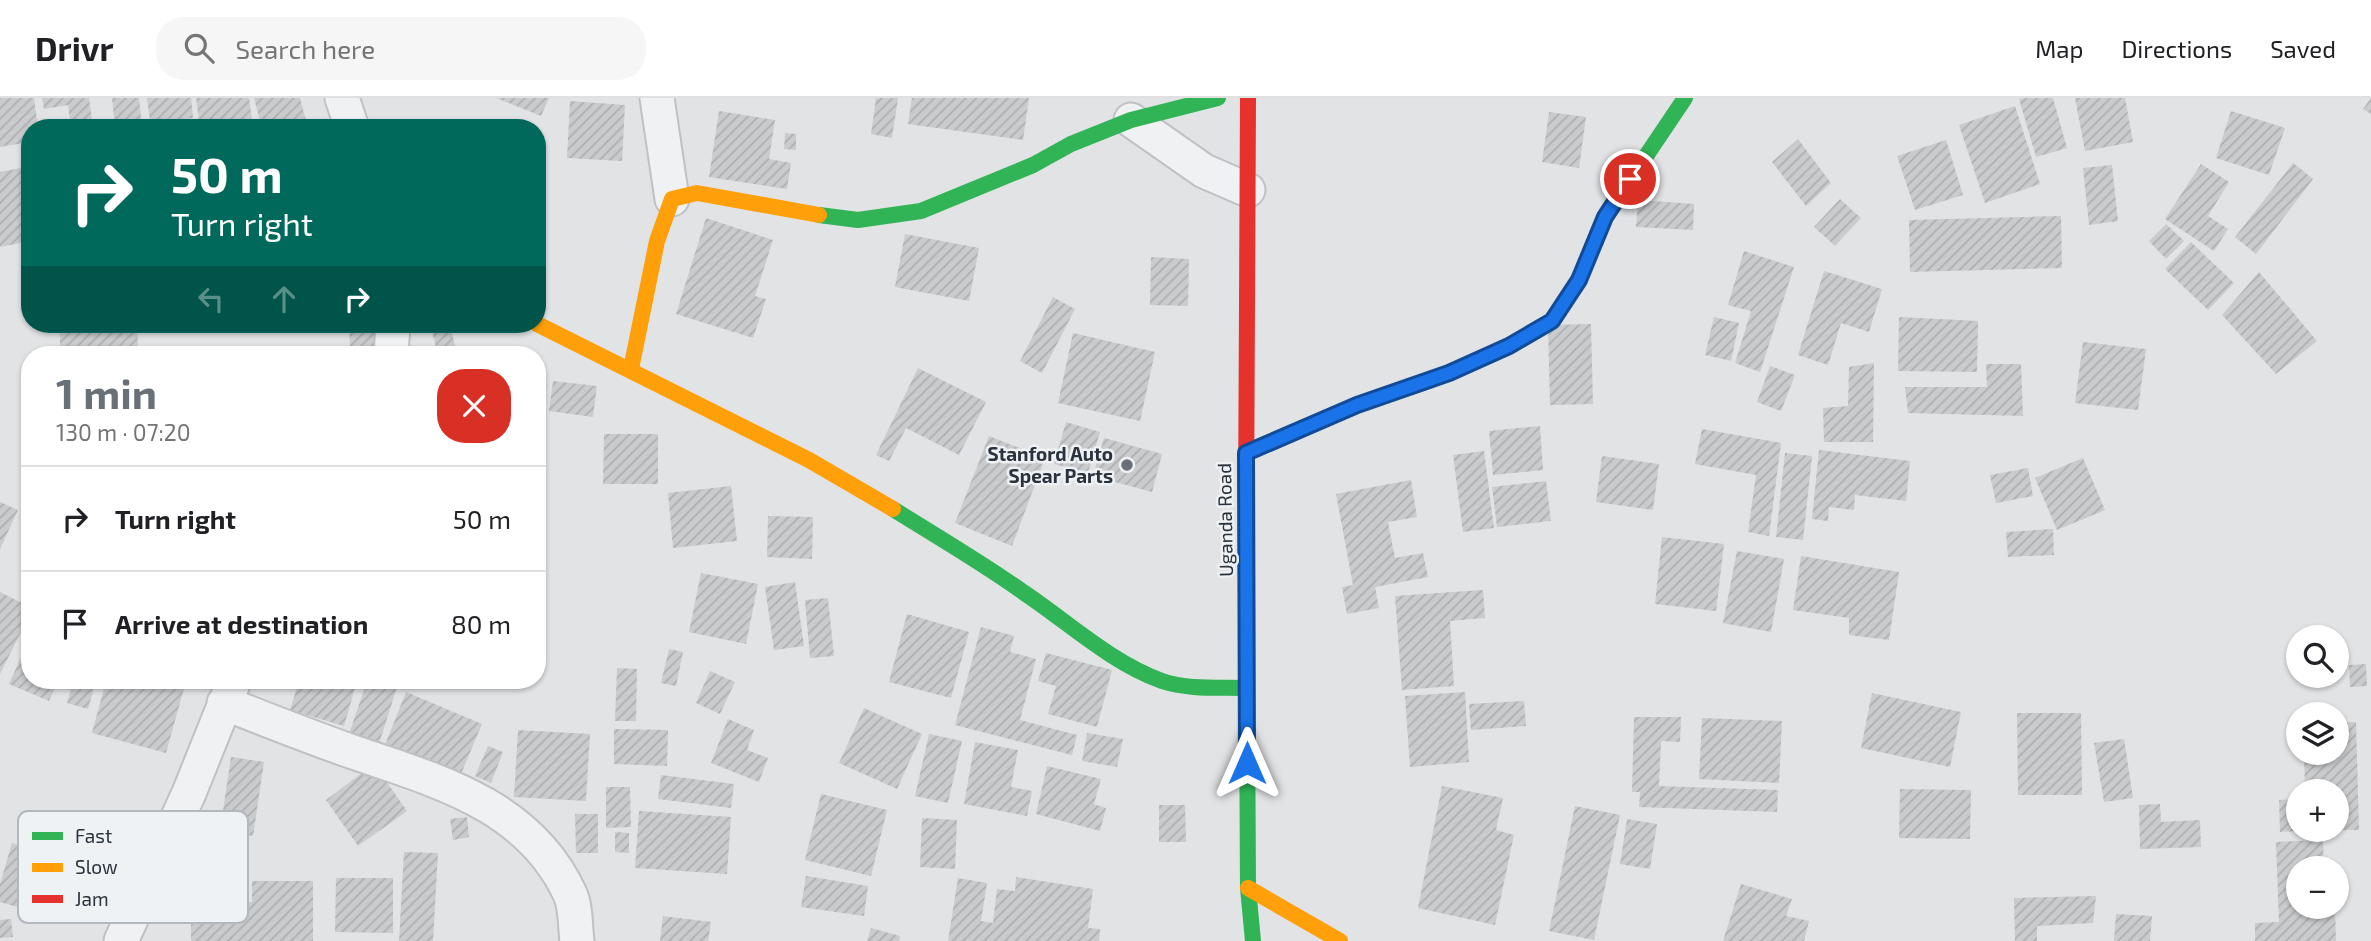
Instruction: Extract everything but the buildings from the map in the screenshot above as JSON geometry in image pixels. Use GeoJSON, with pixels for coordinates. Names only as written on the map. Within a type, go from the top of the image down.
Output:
{"type":"FeatureCollection","features":[{"type":"Feature","properties":{"kind":"street"},"geometry":{"type":"LineString","coordinates":[[342,98],[349,119]]}},
{"type":"Feature","properties":{"kind":"street"},"geometry":{"type":"LineString","coordinates":[[631,369],[657,241],[673,199],[657,98]]}},
{"type":"Feature","properties":{"kind":"street"},"geometry":{"type":"LineString","coordinates":[[673,199],[697,193],[800,213],[858,220],[921,211],[1033,164],[1070,144],[1131,120],[1218,98]]}},
{"type":"Feature","properties":{"kind":"street","name":"Uganda Road"},"geometry":{"type":"LineString","coordinates":[[1248,98],[1248,888],[1253,941]]}},
{"type":"Feature","properties":{"kind":"street"},"geometry":{"type":"LineString","coordinates":[[1246,453],[1357,405],[1441,376],[1509,346],[1552,321],[1579,280],[1605,217],[1685,98]]}},
{"type":"Feature","properties":{"kind":"street"},"geometry":{"type":"LineString","coordinates":[[1131,120],[1205,171],[1248,190]]}},
{"type":"Feature","properties":{"kind":"street"},"geometry":{"type":"LineString","coordinates":[[546,328],[809,460],[882,502],[1024,592],[1079,634],[1130,665],[1163,681],[1198,687],[1247,688]]}},
{"type":"Feature","properties":{"kind":"street"},"geometry":{"type":"LineString","coordinates":[[181,811],[229,692],[281,726],[460,790],[499,813],[555,867],[572,897],[578,941]]}},
{"type":"Feature","properties":{"kind":"street"},"geometry":{"type":"LineString","coordinates":[[1248,888],[1340,941]]}},
{"type":"Feature","properties":{"kind":"street"},"geometry":{"type":"LineString","coordinates":[[121,941],[129,923]]}},
{"type":"Feature","properties":{"kind":"traffic: fast"},"geometry":{"type":"LineString","coordinates":[[819,215],[858,220],[921,211],[1033,165],[1071,144],[1131,120],[1218,98]]}},
{"type":"Feature","properties":{"kind":"traffic: fast"},"geometry":{"type":"LineString","coordinates":[[1246,452],[1357,405],[1429,381],[1509,347],[1552,321],[1579,280],[1605,217],[1685,98]]}},
{"type":"Feature","properties":{"kind":"traffic: fast"},"geometry":{"type":"LineString","coordinates":[[893,509],[991,570],[1090,641],[1143,673],[1183,686],[1247,688]]}},
{"type":"Feature","properties":{"kind":"traffic: fast"},"geometry":{"type":"LineString","coordinates":[[1246,510],[1248,888],[1253,941]]}},
{"type":"Feature","properties":{"kind":"traffic: slow"},"geometry":{"type":"LineString","coordinates":[[631,369],[657,241],[672,199],[697,193],[819,215]]}},
{"type":"Feature","properties":{"kind":"traffic: slow"},"geometry":{"type":"LineString","coordinates":[[546,328],[809,460],[893,509]]}},
{"type":"Feature","properties":{"kind":"traffic: slow"},"geometry":{"type":"LineString","coordinates":[[1248,888],[1340,941]]}},
{"type":"Feature","properties":{"kind":"traffic: jam"},"geometry":{"type":"LineString","coordinates":[[1246,510],[1248,98]]}},
{"type":"Feature","properties":{"kind":"place","name":"Stanford Auto Spear Parts"},"geometry":{"type":"Point","coordinates":[1127,465]}},
{"type":"Feature","properties":{"kind":"route"},"geometry":{"type":"LineString","coordinates":[[1247,763],[1246,453],[1357,405],[1449,373],[1509,346],[1552,321],[1579,280],[1605,217],[1630,179]]}}]}
